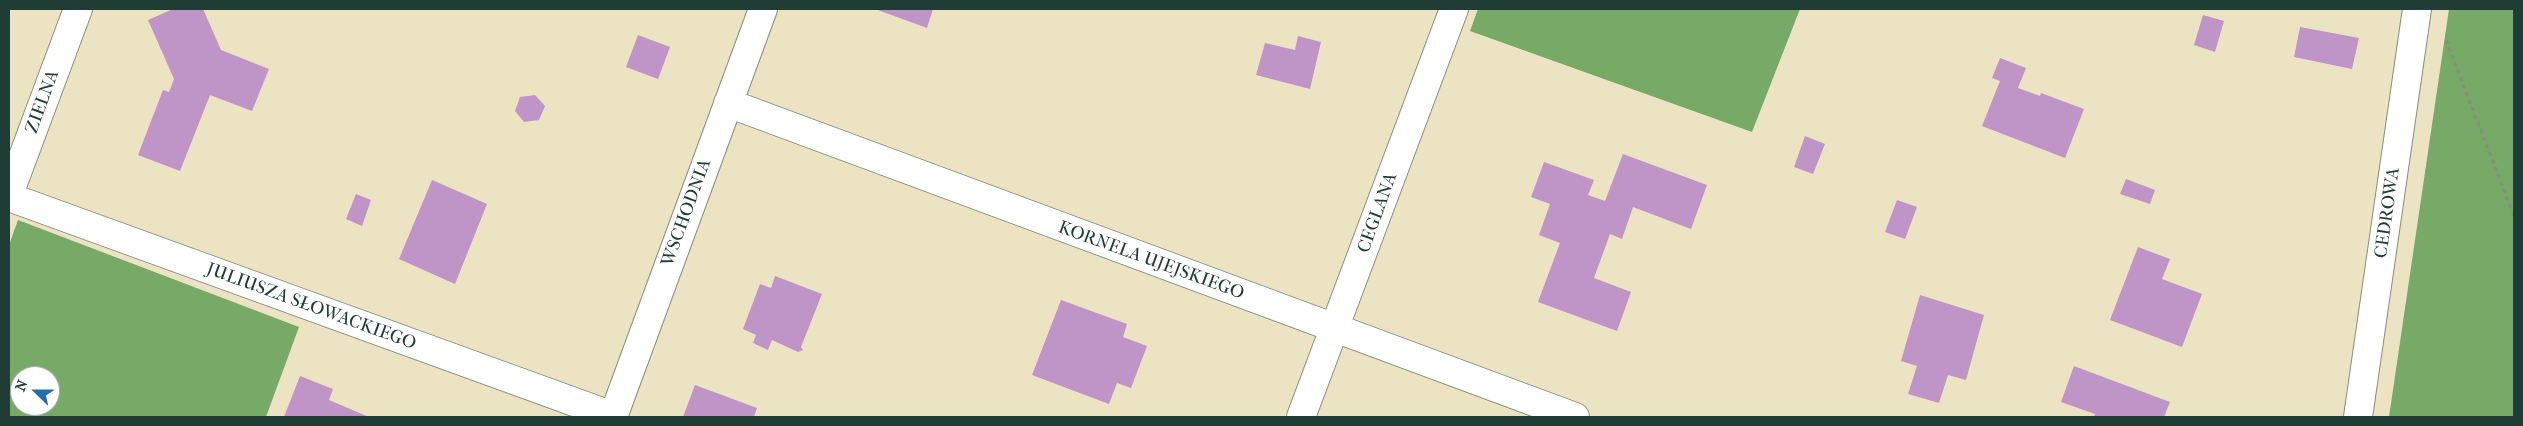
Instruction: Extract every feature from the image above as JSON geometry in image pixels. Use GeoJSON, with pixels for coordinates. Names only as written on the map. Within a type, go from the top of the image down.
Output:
{"type":"FeatureCollection","features":[{"type":"Feature","properties":{"kind":"street","name":"ZIELNA"},"geometry":{"type":"LineString","coordinates":[[9,196],[78,9]]}},
{"type":"Feature","properties":{"kind":"street","name":"WSCHODNIA"},"geometry":{"type":"LineString","coordinates":[[613,417],[763,9]]}},
{"type":"Feature","properties":{"kind":"street","name":"CEGLANA"},"geometry":{"type":"LineString","coordinates":[[1301,417],[1454,9]]}},
{"type":"Feature","properties":{"kind":"street","name":"CEDROWA"},"geometry":{"type":"LineString","coordinates":[[2358,417],[2417,9]]}},
{"type":"Feature","properties":{"kind":"street","name":"KORNELA UJEJSKIEGO"},"geometry":{"type":"LineString","coordinates":[[728,103],[1575,417]]}},
{"type":"Feature","properties":{"kind":"street","name":"JULIUSZA SŁOWACKIEGO"},"geometry":{"type":"LineString","coordinates":[[9,196],[613,417]]}},
{"type":"Feature","properties":{"kind":"path"},"geometry":{"type":"LineString","coordinates":[[2445,36],[2514,216]]}},
{"type":"Feature","properties":{"kind":"green space"},"geometry":{"type":"Polygon","coordinates":[[[1478,9],[1800,9],[1752,132],[1470,31],[1478,9]]]}},
{"type":"Feature","properties":{"kind":"green space"},"geometry":{"type":"Polygon","coordinates":[[[2449,9],[2514,9],[2514,417],[2389,417],[2449,9]]]}},
{"type":"Feature","properties":{"kind":"green space"},"geometry":{"type":"Polygon","coordinates":[[[18,220],[299,327],[266,417],[9,417],[9,245],[18,220]]]}},
{"type":"Feature","properties":{"kind":"building"},"geometry":{"type":"Polygon","coordinates":[[[173,9],[203,9],[221,50],[269,69],[252,111],[210,95],[180,171],[138,155],[163,90],[169,92],[174,79],[148,20],[173,9]]]}},
{"type":"Feature","properties":{"kind":"building"},"geometry":{"type":"Polygon","coordinates":[[[875,9],[933,9],[927,28],[875,9]]]}},
{"type":"Feature","properties":{"kind":"building"},"geometry":{"type":"Polygon","coordinates":[[[2203,15],[2224,21],[2215,52],[2194,45],[2203,15]]]}},
{"type":"Feature","properties":{"kind":"building"},"geometry":{"type":"Polygon","coordinates":[[[2300,27],[2359,38],[2352,69],[2294,57],[2300,27]]]}},
{"type":"Feature","properties":{"kind":"building"},"geometry":{"type":"Polygon","coordinates":[[[638,35],[670,47],[658,79],[626,67],[638,35]]]}},
{"type":"Feature","properties":{"kind":"building"},"geometry":{"type":"Polygon","coordinates":[[[1298,36],[1321,42],[1310,89],[1256,75],[1265,43],[1295,50],[1298,36]]]}},
{"type":"Feature","properties":{"kind":"building"},"geometry":{"type":"Polygon","coordinates":[[[2000,58],[2026,68],[2018,88],[2040,96],[2041,93],[2084,109],[2065,158],[1982,126],[2000,81],[1992,78],[2000,58]]]}},
{"type":"Feature","properties":{"kind":"building"},"geometry":{"type":"Polygon","coordinates":[[[535,95],[545,106],[539,120],[524,122],[515,111],[520,97],[535,95]]]}},
{"type":"Feature","properties":{"kind":"building"},"geometry":{"type":"Polygon","coordinates":[[[1805,136],[1825,144],[1813,174],[1794,167],[1805,136]]]}},
{"type":"Feature","properties":{"kind":"building"},"geometry":{"type":"Polygon","coordinates":[[[1623,154],[1707,185],[1691,229],[1633,207],[1622,239],[1610,234],[1594,278],[1631,292],[1617,331],[1538,302],[1560,243],[1539,235],[1550,204],[1531,197],[1544,162],[1594,180],[1588,195],[1605,201],[1623,154]]]}},
{"type":"Feature","properties":{"kind":"building"},"geometry":{"type":"Polygon","coordinates":[[[2126,179],[2155,190],[2150,204],[2120,194],[2126,179]]]}},
{"type":"Feature","properties":{"kind":"building"},"geometry":{"type":"Polygon","coordinates":[[[432,180],[487,204],[455,284],[399,259],[432,180]]]}},
{"type":"Feature","properties":{"kind":"building"},"geometry":{"type":"Polygon","coordinates":[[[356,194],[371,200],[362,226],[346,219],[356,194]]]}},
{"type":"Feature","properties":{"kind":"building"},"geometry":{"type":"Polygon","coordinates":[[[1897,200],[1917,207],[1905,239],[1885,232],[1897,200]]]}},
{"type":"Feature","properties":{"kind":"building"},"geometry":{"type":"Polygon","coordinates":[[[2138,247],[2170,259],[2162,279],[2202,294],[2182,347],[2110,320],[2138,247]]]}},
{"type":"Feature","properties":{"kind":"building"},"geometry":{"type":"Polygon","coordinates":[[[775,276],[822,294],[801,347],[803,350],[798,352],[772,340],[768,350],[753,343],[756,335],[743,329],[760,284],[771,288],[775,276]]]}},
{"type":"Feature","properties":{"kind":"building"},"geometry":{"type":"Polygon","coordinates":[[[1920,295],[1984,315],[1966,380],[1948,375],[1939,403],[1908,394],[1917,366],[1901,361],[1920,295]]]}},
{"type":"Feature","properties":{"kind":"building"},"geometry":{"type":"Polygon","coordinates":[[[1061,300],[1127,324],[1123,337],[1147,346],[1131,388],[1117,383],[1109,404],[1032,375],[1061,300]]]}},
{"type":"Feature","properties":{"kind":"building"},"geometry":{"type":"Polygon","coordinates":[[[2074,366],[2170,402],[2164,417],[2094,417],[2095,414],[2061,402],[2074,366]]]}},
{"type":"Feature","properties":{"kind":"building"},"geometry":{"type":"Polygon","coordinates":[[[300,376],[333,389],[329,400],[369,417],[284,417],[300,376]]]}},
{"type":"Feature","properties":{"kind":"building"},"geometry":{"type":"Polygon","coordinates":[[[695,385],[757,408],[754,417],[683,417],[695,385]]]}}]}
